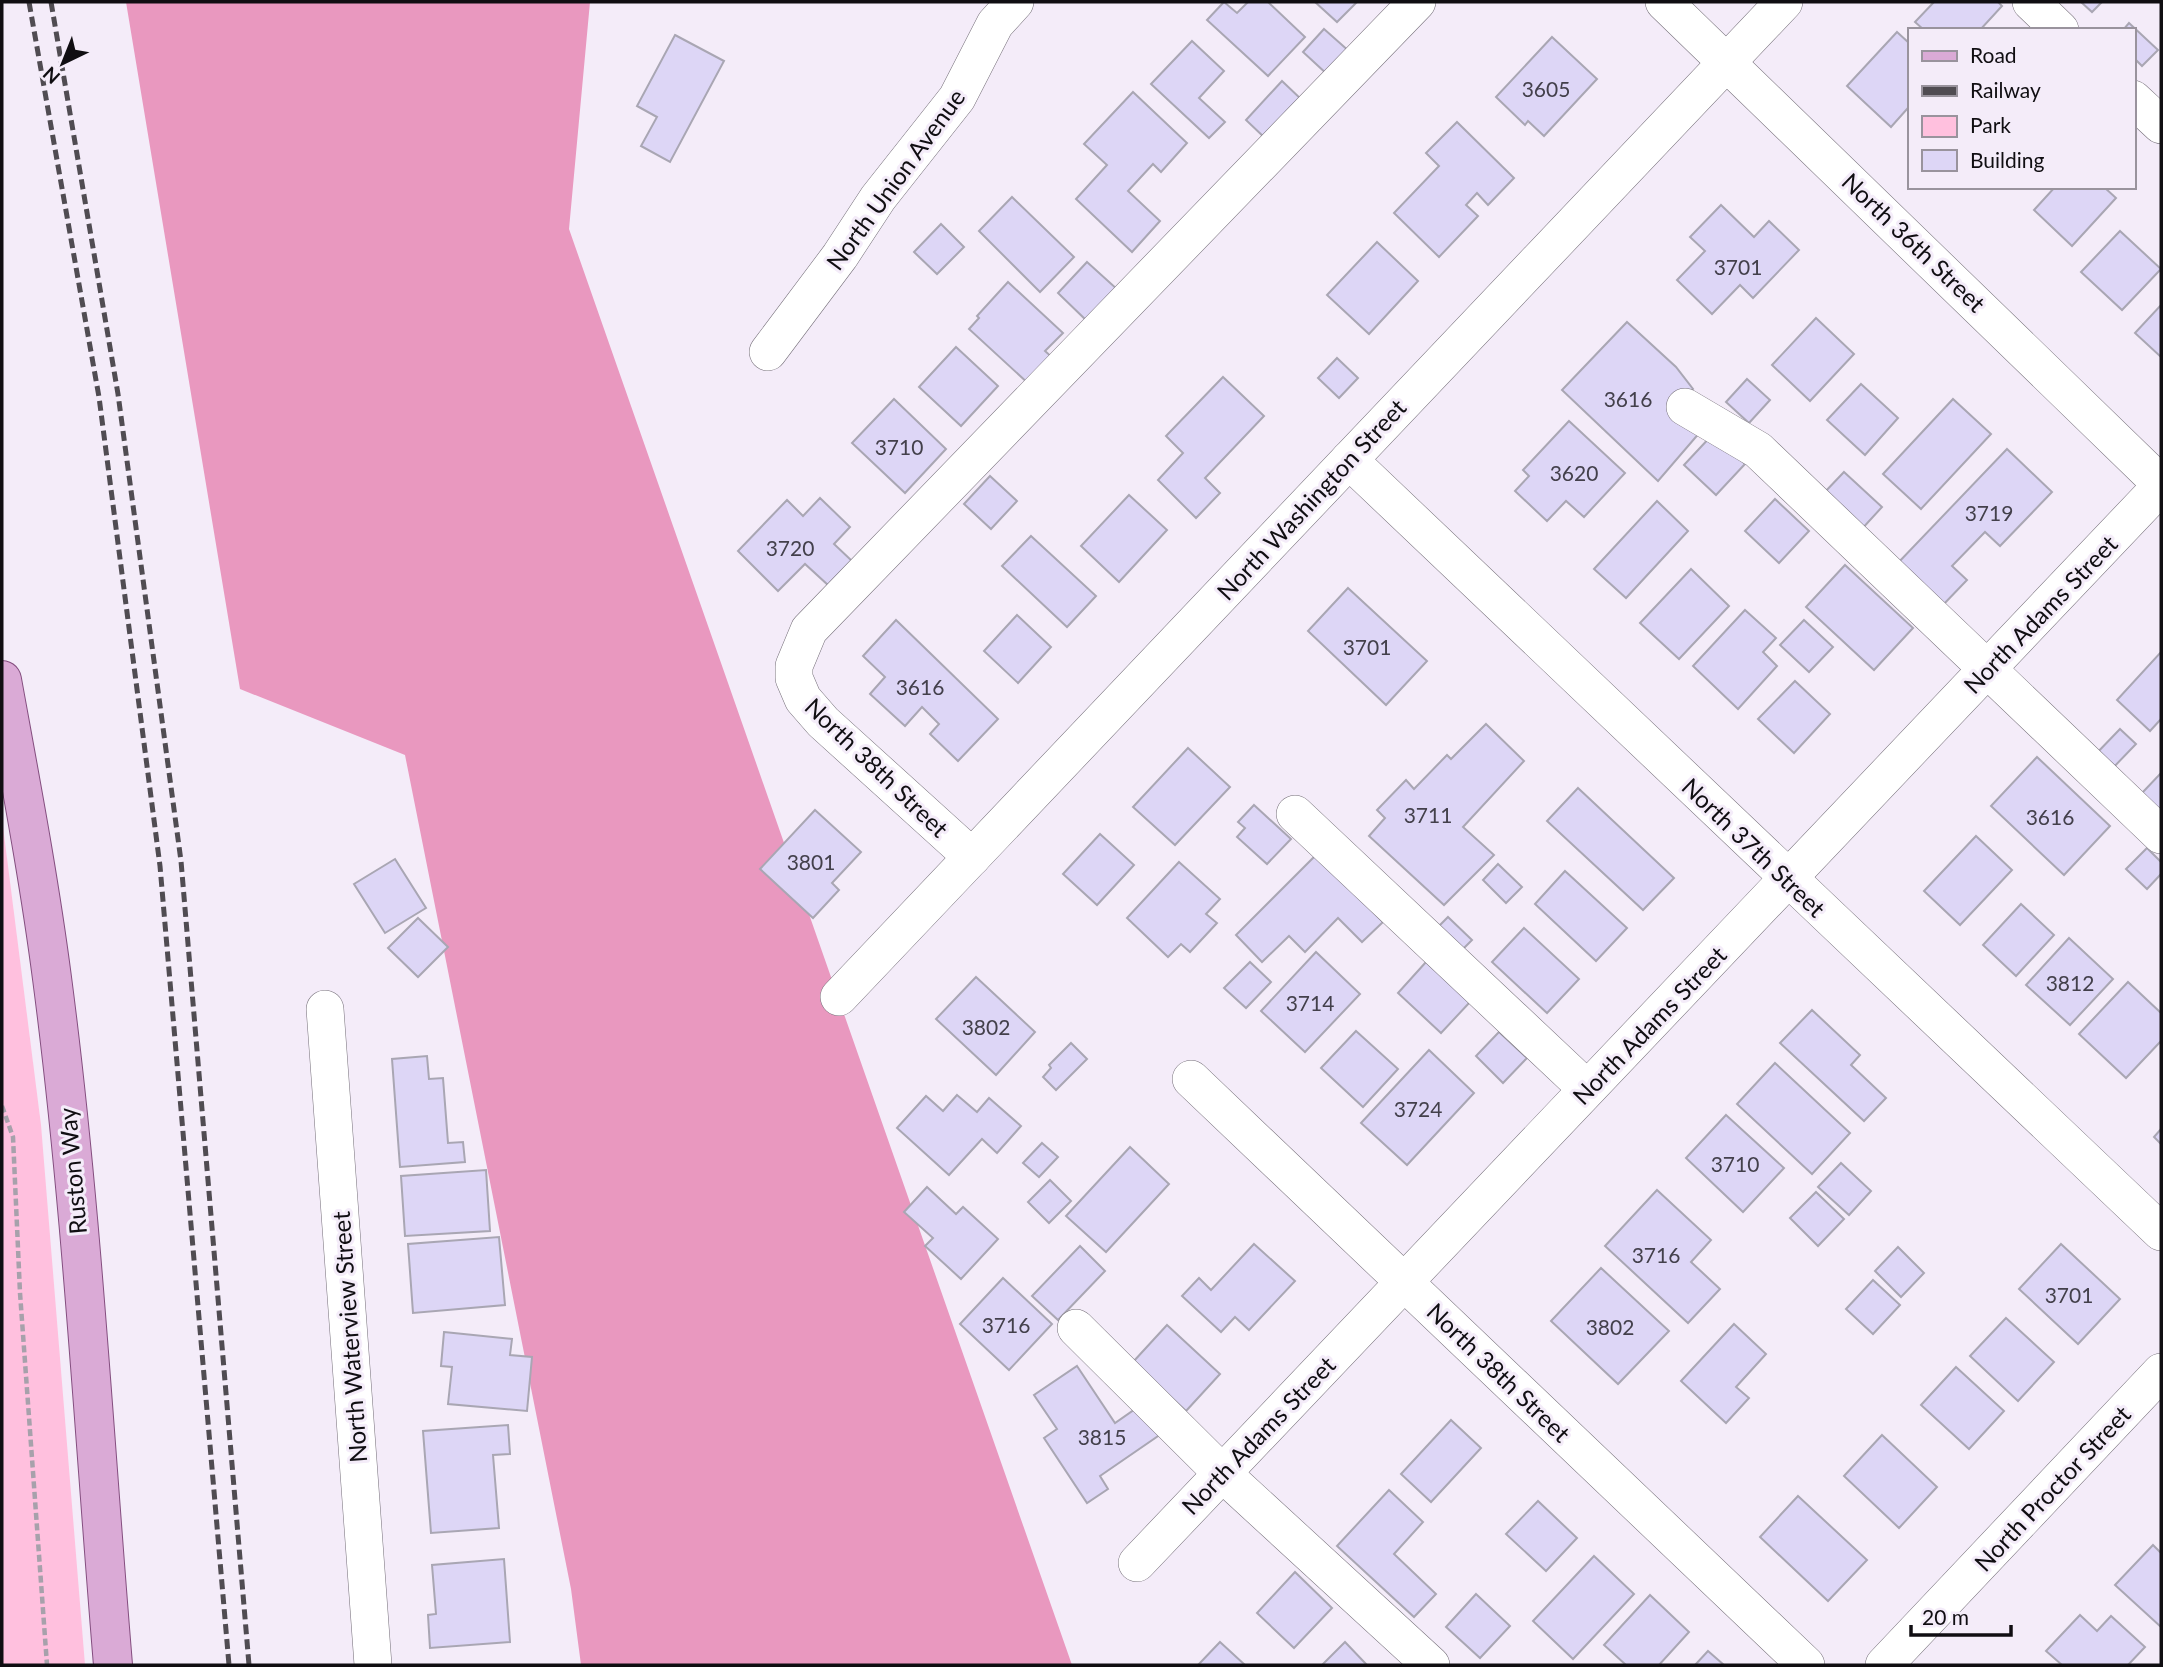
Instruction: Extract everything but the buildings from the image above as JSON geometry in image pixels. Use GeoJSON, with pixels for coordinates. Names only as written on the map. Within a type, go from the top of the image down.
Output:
{"type":"FeatureCollection","features":[{"type":"Feature","properties":{"kind":"main road","name":"Ruston Way"},"geometry":{"type":"LineString","coordinates":[[2,680],[28,820],[54,992],[69,1129],[113,1665]]}},
{"type":"Feature","properties":{"kind":"street","name":"North Union Avenue"},"geometry":{"type":"LineString","coordinates":[[768,352],[840,256],[878,198],[957,98],[995,24],[1015,2]]}},
{"type":"Feature","properties":{"kind":"street","name":"North 38th Street"},"geometry":{"type":"LineString","coordinates":[[972,857],[822,722],[803,699],[794,678],[794,666],[809,631],[1417,2]]}},
{"type":"Feature","properties":{"kind":"street","name":"North 36th Street"},"geometry":{"type":"LineString","coordinates":[[1664,2],[1728,61],[2161,485]]}},
{"type":"Feature","properties":{"kind":"street","name":"North Washington Street"},"geometry":{"type":"LineString","coordinates":[[839,997],[1784,2]]}},
{"type":"Feature","properties":{"kind":"street"},"geometry":{"type":"LineString","coordinates":[[2031,2],[2058,28]]}},
{"type":"Feature","properties":{"kind":"street"},"geometry":{"type":"LineString","coordinates":[[2135,101],[2161,125]]}},
{"type":"Feature","properties":{"kind":"street"},"geometry":{"type":"LineString","coordinates":[[1685,407],[1758,450],[2161,835]]}},
{"type":"Feature","properties":{"kind":"street","name":"North 37th Street"},"geometry":{"type":"LineString","coordinates":[[1349,460],[1787,880],[2161,1232]]}},
{"type":"Feature","properties":{"kind":"street","name":"North Adams Street"},"geometry":{"type":"LineString","coordinates":[[1137,1563],[2161,485]]}},
{"type":"Feature","properties":{"kind":"street"},"geometry":{"type":"LineString","coordinates":[[1295,814],[1587,1089]]}},
{"type":"Feature","properties":{"kind":"street","name":"North Waterview Street"},"geometry":{"type":"LineString","coordinates":[[325,1009],[373,1665]]}},
{"type":"Feature","properties":{"kind":"street","name":"North 38th Street"},"geometry":{"type":"LineString","coordinates":[[1191,1079],[1806,1665]]}},
{"type":"Feature","properties":{"kind":"street"},"geometry":{"type":"LineString","coordinates":[[1076,1328],[1222,1473],[1431,1665]]}},
{"type":"Feature","properties":{"kind":"street","name":"North Proctor Street"},"geometry":{"type":"LineString","coordinates":[[1884,1665],[2161,1372]]}},
{"type":"Feature","properties":{"kind":"path"},"geometry":{"type":"LineString","coordinates":[[2,1106],[13,1137],[20,1293],[47,1665]]}},
{"type":"Feature","properties":{"kind":"green space"},"geometry":{"type":"Polygon","coordinates":[[[2,819],[41,1125],[85,1665],[2,1665],[2,819]]]}},
{"type":"Feature","properties":{"kind":"shaded area"},"geometry":{"type":"Polygon","coordinates":[[[126,2],[590,2],[569,229],[1072,1665],[581,1665],[571,1589],[405,755],[240,689],[126,2]]]}},
{"type":"Feature","properties":{"kind":"railway"},"geometry":{"type":"LineString","coordinates":[[29,2],[99,397],[160,866],[229,1665]]}},
{"type":"Feature","properties":{"kind":"railway"},"geometry":{"type":"LineString","coordinates":[[51,2],[118,394],[181,861],[249,1665]]}}]}
